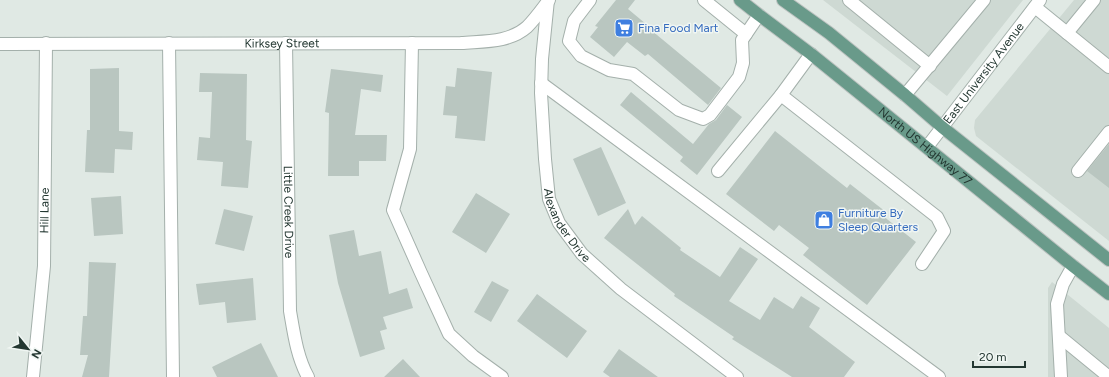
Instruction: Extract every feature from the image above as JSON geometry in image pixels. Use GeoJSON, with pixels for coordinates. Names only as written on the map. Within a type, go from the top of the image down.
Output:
{"type":"FeatureCollection","features":[{"type":"Feature","properties":{"kind":"main road","name":"North US Highway 77"},"geometry":{"type":"LineString","coordinates":[[740,0],[811,54],[1109,294]]}},
{"type":"Feature","properties":{"kind":"main road"},"geometry":{"type":"LineString","coordinates":[[783,0],[829,33],[942,127],[1109,260]]}},
{"type":"Feature","properties":{"kind":"street","name":"Kirksey Street"},"geometry":{"type":"LineString","coordinates":[[0,44],[461,43],[500,39],[513,36],[527,27],[548,0]]}},
{"type":"Feature","properties":{"kind":"street","name":"Alexander Drive"},"geometry":{"type":"LineString","coordinates":[[548,0],[541,83],[545,159],[549,199],[559,223],[582,254],[621,289],[737,377]]}},
{"type":"Feature","properties":{"kind":"street"},"geometry":{"type":"LineString","coordinates":[[590,0],[574,21],[569,41],[581,56],[609,70],[633,74],[679,110],[703,118],[710,115],[739,77],[743,63],[742,40],[759,15]]}},
{"type":"Feature","properties":{"kind":"street"},"geometry":{"type":"LineString","coordinates":[[704,0],[746,34]]}},
{"type":"Feature","properties":{"kind":"street"},"geometry":{"type":"LineString","coordinates":[[849,0],[930,66]]}},
{"type":"Feature","properties":{"kind":"street"},"geometry":{"type":"LineString","coordinates":[[905,95],[984,0]]}},
{"type":"Feature","properties":{"kind":"street"},"geometry":{"type":"LineString","coordinates":[[1067,33],[1094,0]]}},
{"type":"Feature","properties":{"kind":"street"},"geometry":{"type":"LineString","coordinates":[[1038,3],[1067,33],[1109,67]]}},
{"type":"Feature","properties":{"kind":"street","name":"East University Avenue"},"geometry":{"type":"LineString","coordinates":[[927,147],[1038,3]]}},
{"type":"Feature","properties":{"kind":"street","name":"Hill Lane"},"geometry":{"type":"LineString","coordinates":[[33,377],[44,266],[46,43]]}},
{"type":"Feature","properties":{"kind":"street"},"geometry":{"type":"LineString","coordinates":[[170,43],[173,377]]}},
{"type":"Feature","properties":{"kind":"street","name":"Little Creek Drive"},"geometry":{"type":"LineString","coordinates":[[286,43],[290,311],[295,343],[304,370],[308,377]]}},
{"type":"Feature","properties":{"kind":"street"},"geometry":{"type":"LineString","coordinates":[[412,43],[410,149],[393,210],[449,334],[473,356],[502,377]]}},
{"type":"Feature","properties":{"kind":"street"},"geometry":{"type":"LineString","coordinates":[[718,171],[781,95],[811,54]]}},
{"type":"Feature","properties":{"kind":"street"},"geometry":{"type":"LineString","coordinates":[[541,83],[939,377]]}},
{"type":"Feature","properties":{"kind":"street"},"geometry":{"type":"LineString","coordinates":[[781,95],[937,217],[944,231],[922,264]]}},
{"type":"Feature","properties":{"kind":"street"},"geometry":{"type":"LineString","coordinates":[[1078,171],[1109,132]]}},
{"type":"Feature","properties":{"kind":"street"},"geometry":{"type":"LineString","coordinates":[[1061,377],[1057,304],[1063,284],[1073,266]]}},
{"type":"Feature","properties":{"kind":"street"},"geometry":{"type":"LineString","coordinates":[[1059,336],[1108,377]]}},
{"type":"Feature","properties":{"kind":"shaded area"},"geometry":{"type":"Polygon","coordinates":[[[823,0],[1023,0],[947,96],[823,0]]]}},
{"type":"Feature","properties":{"kind":"shaded area"},"geometry":{"type":"Polygon","coordinates":[[[1074,0],[1109,0],[1109,241],[976,136],[974,128],[975,120],[1074,0]]]}},
{"type":"Feature","properties":{"kind":"shaded area"},"geometry":{"type":"Polygon","coordinates":[[[1052,282],[1109,328],[1109,377],[1048,377],[1048,288],[1052,282]]]}},
{"type":"Feature","properties":{"kind":"building"},"geometry":{"type":"Polygon","coordinates":[[[616,0],[635,0],[628,9],[721,88],[708,105],[648,54],[645,56],[627,42],[614,57],[590,37],[598,27],[595,26],[616,0]]]}},
{"type":"Feature","properties":{"kind":"building"},"geometry":{"type":"Polygon","coordinates":[[[119,68],[119,131],[133,132],[132,150],[115,149],[114,173],[85,172],[87,130],[90,130],[90,69],[119,68]]]}},
{"type":"Feature","properties":{"kind":"building"},"geometry":{"type":"Polygon","coordinates":[[[457,68],[492,72],[485,141],[455,138],[457,116],[443,115],[446,86],[455,87],[457,68]]]}},
{"type":"Feature","properties":{"kind":"building"},"geometry":{"type":"Polygon","coordinates":[[[331,69],[383,75],[381,92],[361,89],[355,135],[387,135],[386,161],[359,161],[359,176],[328,176],[329,113],[325,112],[331,69]]]}},
{"type":"Feature","properties":{"kind":"building"},"geometry":{"type":"Polygon","coordinates":[[[200,73],[247,74],[246,140],[252,141],[248,188],[221,186],[223,162],[197,160],[199,137],[210,138],[212,92],[199,92],[200,73]]]}},
{"type":"Feature","properties":{"kind":"building"},"geometry":{"type":"Polygon","coordinates":[[[631,92],[693,144],[709,124],[716,120],[727,105],[742,117],[697,175],[680,161],[683,157],[620,105],[631,92]]]}},
{"type":"Feature","properties":{"kind":"building","name":"Furniture By Sleep Quarters"},"geometry":{"type":"Polygon","coordinates":[[[775,131],[847,188],[850,184],[886,212],[883,216],[916,242],[867,305],[803,255],[809,248],[779,225],[774,231],[726,194],[775,131]]]}},
{"type":"Feature","properties":{"kind":"building"},"geometry":{"type":"Polygon","coordinates":[[[1109,144],[1109,188],[1087,171],[1109,144]]]}},
{"type":"Feature","properties":{"kind":"building"},"geometry":{"type":"Polygon","coordinates":[[[601,147],[626,203],[598,216],[573,159],[601,147]]]}},
{"type":"Feature","properties":{"kind":"building"},"geometry":{"type":"Polygon","coordinates":[[[476,193],[510,214],[486,253],[452,232],[476,193]]]}},
{"type":"Feature","properties":{"kind":"building"},"geometry":{"type":"Polygon","coordinates":[[[121,196],[123,234],[94,236],[91,198],[121,196]]]}},
{"type":"Feature","properties":{"kind":"building"},"geometry":{"type":"Polygon","coordinates":[[[224,209],[253,216],[244,251],[215,244],[224,209]]]}},
{"type":"Feature","properties":{"kind":"building"},"geometry":{"type":"Polygon","coordinates":[[[628,209],[635,225],[642,216],[681,248],[680,250],[720,277],[740,247],[758,259],[729,301],[760,320],[774,297],[793,309],[801,296],[820,308],[809,327],[855,362],[844,377],[792,377],[732,339],[734,337],[674,296],[675,294],[604,238],[628,209]]]}},
{"type":"Feature","properties":{"kind":"building"},"geometry":{"type":"Polygon","coordinates":[[[354,230],[359,256],[381,251],[389,294],[407,288],[413,308],[383,317],[387,329],[380,331],[385,349],[360,357],[338,283],[329,235],[354,230]]]}},
{"type":"Feature","properties":{"kind":"building"},"geometry":{"type":"Polygon","coordinates":[[[89,262],[116,263],[109,377],[82,377],[88,355],[80,355],[83,316],[87,316],[89,262]]]}},
{"type":"Feature","properties":{"kind":"building"},"geometry":{"type":"Polygon","coordinates":[[[253,278],[256,320],[227,323],[225,302],[199,305],[196,284],[253,278]]]}},
{"type":"Feature","properties":{"kind":"building"},"geometry":{"type":"Polygon","coordinates":[[[492,281],[509,290],[491,322],[474,312],[492,281]]]}},
{"type":"Feature","properties":{"kind":"building"},"geometry":{"type":"Polygon","coordinates":[[[537,294],[587,331],[567,358],[517,321],[537,294]]]}},
{"type":"Feature","properties":{"kind":"building"},"geometry":{"type":"Polygon","coordinates":[[[261,343],[278,377],[217,377],[212,367],[261,343]]]}},
{"type":"Feature","properties":{"kind":"building"},"geometry":{"type":"Polygon","coordinates":[[[619,349],[658,377],[610,377],[603,372],[619,349]]]}},
{"type":"Feature","properties":{"kind":"building"},"geometry":{"type":"Polygon","coordinates":[[[403,359],[420,377],[384,377],[403,359]]]}},
{"type":"Feature","properties":{"kind":"place","name":"Fina Food Mart"},"geometry":{"type":"Point","coordinates":[624,28]}},
{"type":"Feature","properties":{"kind":"place","name":"Furniture By Sleep Quarters"},"geometry":{"type":"Point","coordinates":[824,220]}}]}
